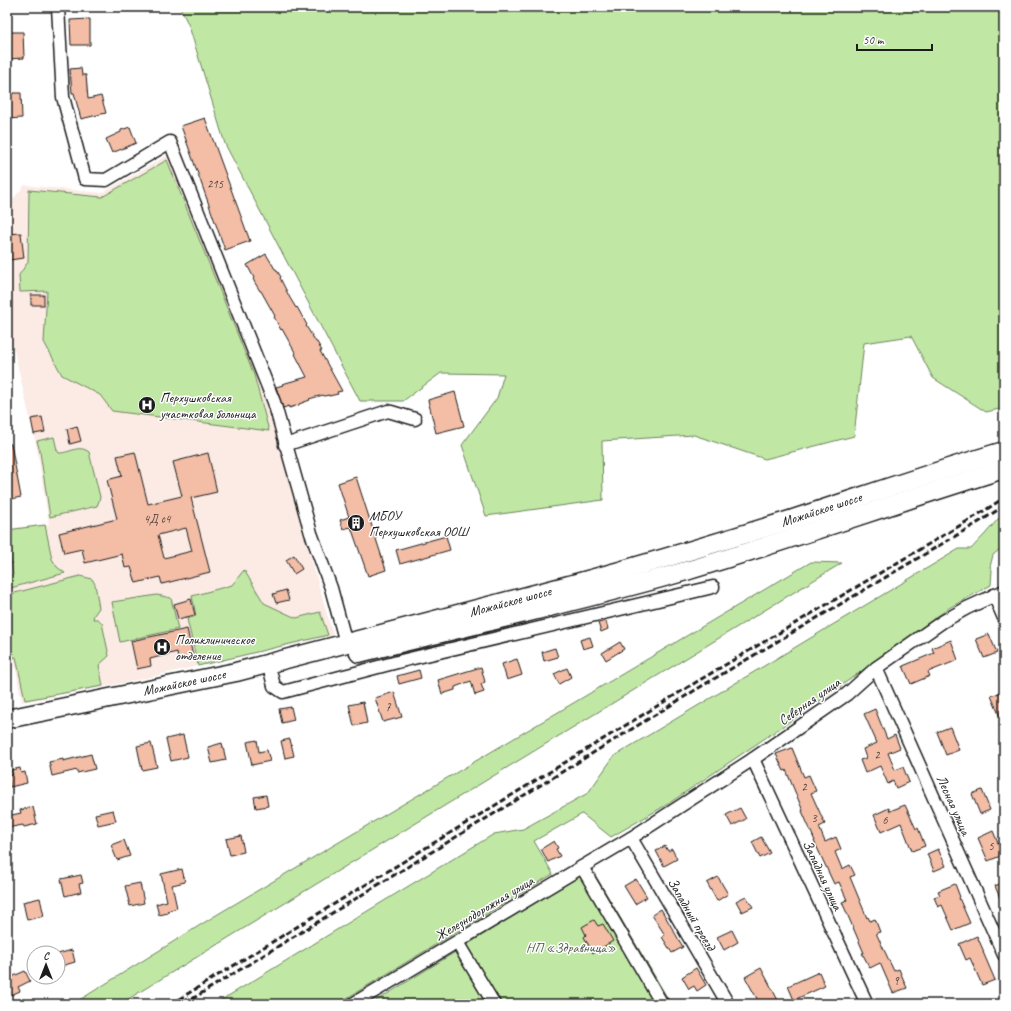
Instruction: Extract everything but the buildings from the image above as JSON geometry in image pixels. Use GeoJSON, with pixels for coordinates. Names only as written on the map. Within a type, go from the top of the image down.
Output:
{"type":"FeatureCollection","features":[{"type":"Feature","properties":{"kind":"main road","name":"Можайское шоссе"},"geometry":{"type":"LineString","coordinates":[[7,719],[236,672],[624,570],[739,536],[1004,451]]}},
{"type":"Feature","properties":{"kind":"main road","name":"Можайское шоссе"},"geometry":{"type":"LineString","coordinates":[[7,730],[231,684],[606,593],[744,553],[1004,469]]}},
{"type":"Feature","properties":{"kind":"street"},"geometry":{"type":"LineString","coordinates":[[58,7],[62,97],[85,179],[106,180],[170,142],[274,402],[311,533],[331,588],[346,643]]}},
{"type":"Feature","properties":{"kind":"street"},"geometry":{"type":"LineString","coordinates":[[285,445],[388,411],[415,419]]}},
{"type":"Feature","properties":{"kind":"street"},"geometry":{"type":"LineString","coordinates":[[271,674],[274,686],[283,692],[413,658],[713,587]]}},
{"type":"Feature","properties":{"kind":"street"},"geometry":{"type":"LineString","coordinates":[[999,593],[1004,618]]}},
{"type":"Feature","properties":{"kind":"street","name":"Северная улица"},"geometry":{"type":"LineString","coordinates":[[631,838],[752,759],[847,694],[876,668],[942,622],[999,593]]}},
{"type":"Feature","properties":{"kind":"street","name":"Лесная улица"},"geometry":{"type":"LineString","coordinates":[[876,668],[1004,955]]}},
{"type":"Feature","properties":{"kind":"street","name":"Западная улица"},"geometry":{"type":"LineString","coordinates":[[752,759],[867,1004]]}},
{"type":"Feature","properties":{"kind":"street","name":"Железнодорожная улица"},"geometry":{"type":"LineString","coordinates":[[353,1004],[631,838]]}},
{"type":"Feature","properties":{"kind":"street","name":"Западный проезд"},"geometry":{"type":"LineString","coordinates":[[631,838],[728,1004]]}},
{"type":"Feature","properties":{"kind":"street"},"geometry":{"type":"LineString","coordinates":[[582,867],[662,1004]]}},
{"type":"Feature","properties":{"kind":"street"},"geometry":{"type":"LineString","coordinates":[[457,942],[494,1004]]}},
{"type":"Feature","properties":{"kind":"shaded area","name":"Перхушковская участковая больница"},"geometry":{"type":"Polygon","coordinates":[[[168,155],[259,376],[333,635],[124,683],[22,702],[14,659],[7,660],[7,575],[11,574],[7,529],[49,524],[37,449],[13,346],[7,346],[7,206],[25,185],[102,193],[168,155]]]}},
{"type":"Feature","properties":{"kind":"green space"},"geometry":{"type":"Polygon","coordinates":[[[180,7],[1004,7],[1004,408],[986,412],[933,378],[911,336],[864,343],[854,436],[765,459],[694,435],[602,441],[603,500],[486,516],[462,445],[497,398],[504,374],[441,373],[403,401],[360,401],[225,144],[189,26],[180,7]]]}},
{"type":"Feature","properties":{"kind":"green space"},"geometry":{"type":"Polygon","coordinates":[[[167,160],[254,375],[269,431],[112,411],[100,395],[62,375],[44,342],[47,291],[20,292],[19,275],[28,262],[29,190],[102,197],[167,160]]]}},
{"type":"Feature","properties":{"kind":"green space"},"geometry":{"type":"Polygon","coordinates":[[[54,437],[59,453],[78,449],[89,452],[100,497],[97,506],[50,517],[37,441],[54,437]]]}},
{"type":"Feature","properties":{"kind":"green space"},"geometry":{"type":"Polygon","coordinates":[[[1004,515],[1004,546],[993,555],[990,567],[992,570],[991,585],[949,608],[817,703],[668,804],[611,837],[582,814],[534,841],[553,874],[337,1004],[215,1004],[494,834],[523,829],[588,793],[614,756],[959,549],[971,549],[998,519],[1004,515]]]}},
{"type":"Feature","properties":{"kind":"green space"},"geometry":{"type":"Polygon","coordinates":[[[45,525],[52,559],[57,567],[65,573],[7,589],[7,576],[13,575],[7,530],[45,525]]]}},
{"type":"Feature","properties":{"kind":"green space"},"geometry":{"type":"Polygon","coordinates":[[[811,562],[842,563],[120,1004],[73,1004],[218,914],[811,562]]]}},
{"type":"Feature","properties":{"kind":"green space"},"geometry":{"type":"Polygon","coordinates":[[[244,570],[264,603],[296,618],[320,612],[328,635],[198,666],[187,619],[196,616],[192,596],[232,585],[244,570]]]}},
{"type":"Feature","properties":{"kind":"green space"},"geometry":{"type":"Polygon","coordinates":[[[80,576],[92,579],[95,584],[99,608],[93,619],[98,619],[102,623],[109,656],[99,665],[103,686],[25,700],[16,657],[8,658],[7,655],[7,595],[80,576]]]}},
{"type":"Feature","properties":{"kind":"green space"},"geometry":{"type":"Polygon","coordinates":[[[157,595],[171,598],[178,629],[120,642],[112,602],[157,595]]]}},
{"type":"Feature","properties":{"kind":"green space","name":"НП «Здравница»"},"geometry":{"type":"Polygon","coordinates":[[[591,868],[671,1004],[371,1004],[591,868]]]}},
{"type":"Feature","properties":{"kind":"railway"},"geometry":{"type":"LineString","coordinates":[[171,1004],[698,681],[1004,498]]}},
{"type":"Feature","properties":{"kind":"railway"},"geometry":{"type":"LineString","coordinates":[[184,1004],[702,686],[1004,506]]}},
{"type":"Feature","properties":{"kind":"place","name":"Перхушковская участковая больница"},"geometry":{"type":"Point","coordinates":[147,405]}},
{"type":"Feature","properties":{"kind":"place","name":"МБОУ Перхушковская ООШ"},"geometry":{"type":"Point","coordinates":[356,523]}},
{"type":"Feature","properties":{"kind":"place","name":"Поликлиническое отделение"},"geometry":{"type":"Point","coordinates":[162,647]}}]}
